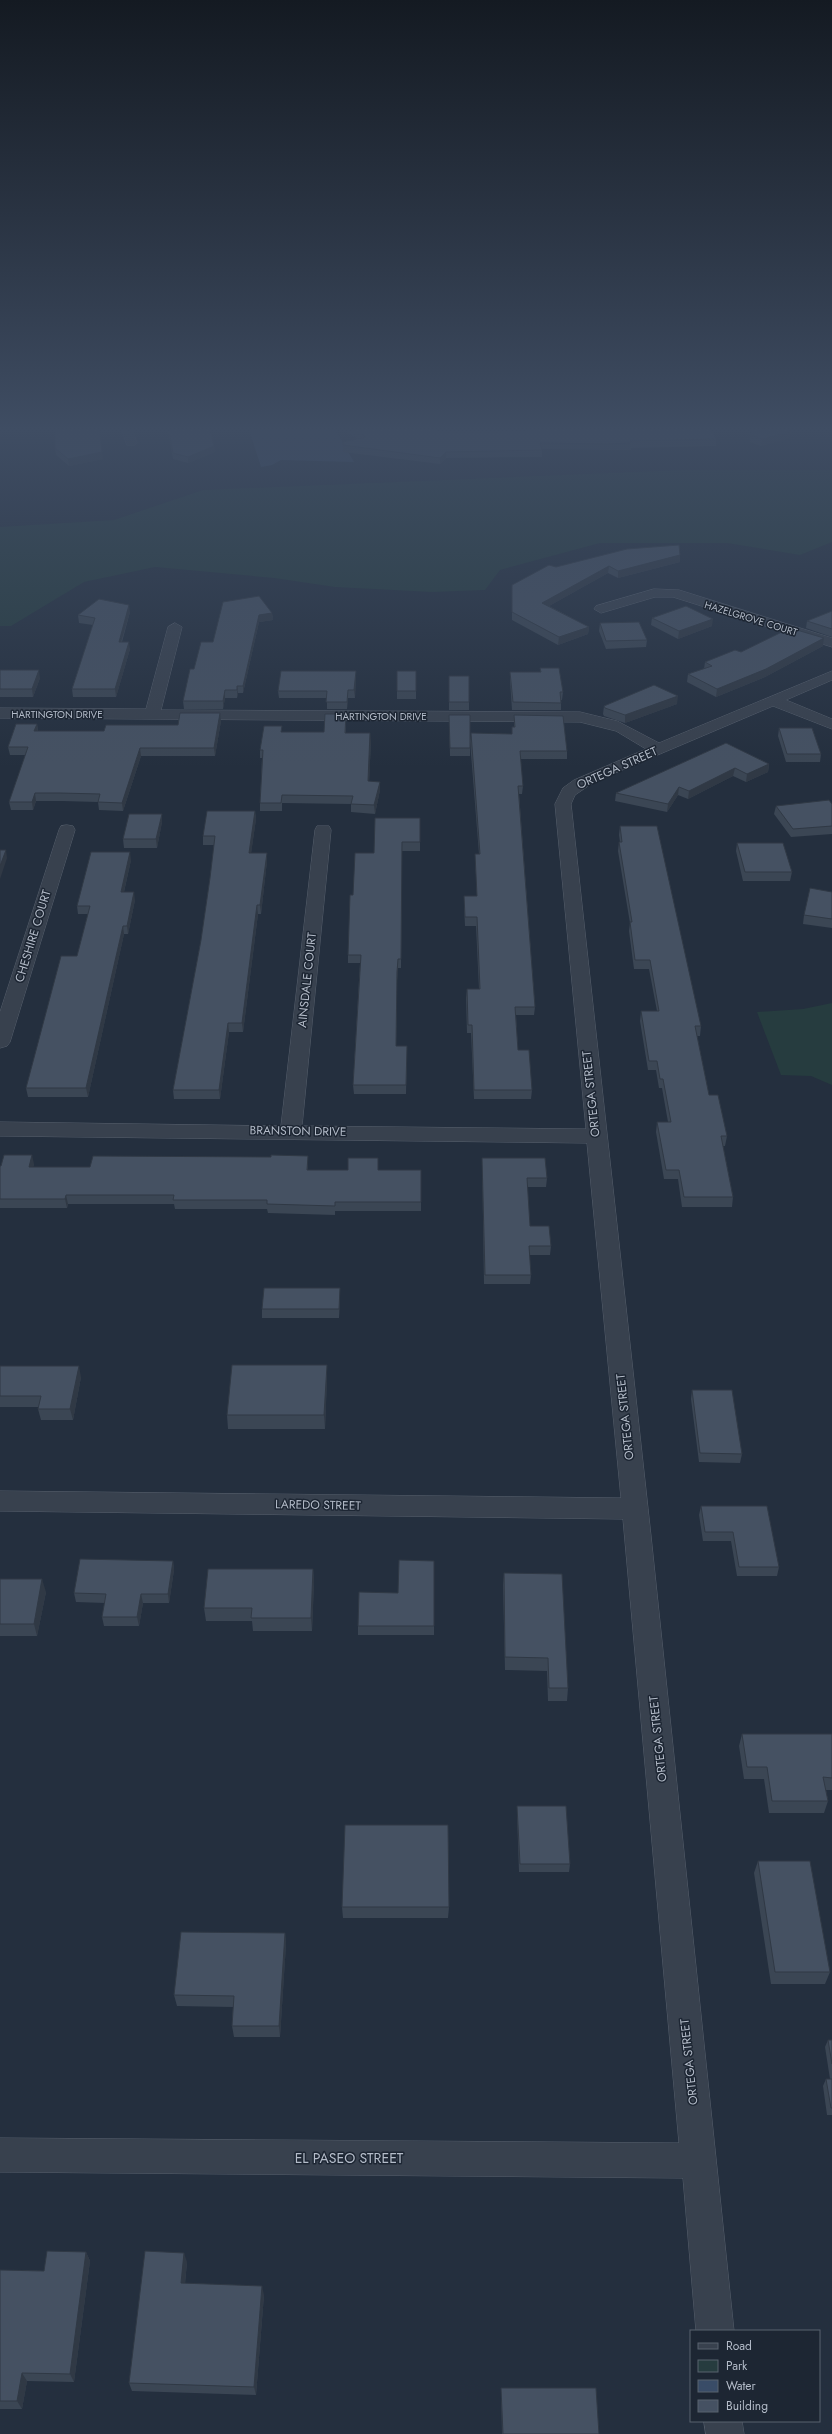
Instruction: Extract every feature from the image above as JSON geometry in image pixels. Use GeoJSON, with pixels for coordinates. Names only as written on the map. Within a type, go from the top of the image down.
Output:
{"type":"FeatureCollection","features":[{"type":"Feature","properties":{"kind":"street","name":"HAZELGROVE COURT"},"geometry":{"type":"LineString","coordinates":[[601,609],[654,593],[674,593],[832,643]]}},
{"type":"Feature","properties":{"kind":"street"},"geometry":{"type":"LineString","coordinates":[[152,714],[175,627]]}},
{"type":"Feature","properties":{"kind":"street","name":"ORTEGA STREET"},"geometry":{"type":"LineString","coordinates":[[715,2330],[635,1509],[595,1136],[563,804],[565,796],[574,787],[832,675]]}},
{"type":"Feature","properties":{"kind":"street"},"geometry":{"type":"LineString","coordinates":[[772,700],[832,724]]}},
{"type":"Feature","properties":{"kind":"street","name":"HARTINGTON DRIVE"},"geometry":{"type":"LineString","coordinates":[[0,713],[580,717],[612,723],[638,736],[658,750]]}},
{"type":"Feature","properties":{"kind":"street","name":"CHESHIRE COURT"},"geometry":{"type":"LineString","coordinates":[[0,1042],[66,830]]}},
{"type":"Feature","properties":{"kind":"street","name":"AINSDALE COURT"},"geometry":{"type":"LineString","coordinates":[[290,1131],[322,830]]}},
{"type":"Feature","properties":{"kind":"street","name":"BRANSTON DRIVE"},"geometry":{"type":"LineString","coordinates":[[0,1129],[290,1131],[595,1136]]}},
{"type":"Feature","properties":{"kind":"street","name":"LAREDO STREET"},"geometry":{"type":"LineString","coordinates":[[0,1502],[635,1509]]}},
{"type":"Feature","properties":{"kind":"street","name":"EL PASEO STREET"},"geometry":{"type":"LineString","coordinates":[[0,2155],[698,2161]]}},
{"type":"Feature","properties":{"kind":"street"},"geometry":{"type":"LineString","coordinates":[[723,2422],[724,2434]]}},
{"type":"Feature","properties":{"kind":"green space"},"geometry":{"type":"Polygon","coordinates":[[[0,540],[832,540],[832,542],[800,555],[727,543],[600,543],[500,570],[485,590],[432,592],[335,587],[274,578],[155,567],[84,582],[11,626],[0,626],[0,540]]]}},
{"type":"Feature","properties":{"kind":"green space"},"geometry":{"type":"Polygon","coordinates":[[[832,1003],[832,1085],[811,1076],[781,1075],[757,1012],[803,1009],[832,1003]]]}},
{"type":"Feature","properties":{"kind":"building"},"geometry":{"type":"Polygon","coordinates":[[[679,545],[680,555],[618,571],[609,566],[542,603],[589,627],[559,637],[512,612],[512,585],[549,565],[556,567],[627,549],[679,545]]]}},
{"type":"Feature","properties":{"kind":"building"},"geometry":{"type":"Polygon","coordinates":[[[259,596],[272,613],[259,615],[243,686],[237,686],[237,690],[225,690],[223,701],[183,701],[190,669],[194,669],[201,642],[213,642],[223,602],[259,596]]]}},
{"type":"Feature","properties":{"kind":"building"},"geometry":{"type":"Polygon","coordinates":[[[99,599],[129,605],[119,642],[129,642],[115,689],[72,689],[95,618],[78,615],[99,599]]]}},
{"type":"Feature","properties":{"kind":"building"},"geometry":{"type":"Polygon","coordinates":[[[686,606],[713,619],[679,631],[652,618],[686,606]]]}},
{"type":"Feature","properties":{"kind":"building"},"geometry":{"type":"Polygon","coordinates":[[[832,611],[832,629],[807,621],[832,611]]]}},
{"type":"Feature","properties":{"kind":"building"},"geometry":{"type":"Polygon","coordinates":[[[639,622],[647,640],[606,641],[600,623],[639,622]]]}},
{"type":"Feature","properties":{"kind":"building"},"geometry":{"type":"Polygon","coordinates":[[[790,628],[824,638],[766,669],[717,689],[688,674],[712,666],[705,662],[735,650],[741,652],[790,628]]]}},
{"type":"Feature","properties":{"kind":"building"},"geometry":{"type":"Polygon","coordinates":[[[540,668],[559,668],[563,692],[560,692],[561,703],[513,702],[510,672],[541,672],[540,668]]]}},
{"type":"Feature","properties":{"kind":"building"},"geometry":{"type":"Polygon","coordinates":[[[0,670],[39,670],[32,689],[0,689],[0,670]]]}},
{"type":"Feature","properties":{"kind":"building"},"geometry":{"type":"Polygon","coordinates":[[[281,671],[356,671],[354,690],[348,690],[347,702],[326,702],[327,691],[278,691],[281,671]]]}},
{"type":"Feature","properties":{"kind":"building"},"geometry":{"type":"Polygon","coordinates":[[[397,671],[416,671],[416,691],[397,691],[397,671]]]}},
{"type":"Feature","properties":{"kind":"building"},"geometry":{"type":"Polygon","coordinates":[[[449,676],[469,676],[469,702],[449,702],[449,676]]]}},
{"type":"Feature","properties":{"kind":"building"},"geometry":{"type":"Polygon","coordinates":[[[654,685],[678,696],[625,715],[605,708],[604,706],[654,685]]]}},
{"type":"Feature","properties":{"kind":"building"},"geometry":{"type":"Polygon","coordinates":[[[180,713],[220,713],[214,748],[140,748],[122,803],[98,802],[100,794],[60,793],[35,793],[32,802],[9,802],[28,747],[8,747],[16,724],[37,724],[34,731],[104,731],[106,725],[178,725],[180,713]]]}},
{"type":"Feature","properties":{"kind":"building"},"geometry":{"type":"Polygon","coordinates":[[[325,714],[346,714],[345,733],[370,733],[368,781],[380,782],[374,805],[351,804],[353,796],[282,795],[281,803],[260,803],[263,750],[260,750],[264,726],[282,726],[281,732],[324,732],[325,714]]]}},
{"type":"Feature","properties":{"kind":"building"},"geometry":{"type":"Polygon","coordinates":[[[449,715],[470,715],[470,748],[450,748],[449,715]]]}},
{"type":"Feature","properties":{"kind":"building"},"geometry":{"type":"Polygon","coordinates":[[[514,715],[563,716],[567,751],[520,751],[523,786],[518,786],[535,1007],[515,1007],[518,1050],[529,1050],[532,1090],[474,1090],[472,1025],[468,1025],[467,989],[480,989],[477,917],[465,917],[464,896],[477,896],[475,854],[480,854],[471,733],[512,734],[512,727],[515,727],[514,715]]]}},
{"type":"Feature","properties":{"kind":"building"},"geometry":{"type":"Polygon","coordinates":[[[779,728],[812,728],[821,754],[787,754],[779,728]]]}},
{"type":"Feature","properties":{"kind":"building"},"geometry":{"type":"Polygon","coordinates":[[[726,743],[769,764],[747,774],[735,768],[689,791],[679,787],[668,804],[616,793],[726,743]]]}},
{"type":"Feature","properties":{"kind":"building"},"geometry":{"type":"Polygon","coordinates":[[[829,800],[832,804],[832,826],[793,829],[776,806],[829,800]]]}},
{"type":"Feature","properties":{"kind":"building"},"geometry":{"type":"Polygon","coordinates":[[[207,811],[255,811],[249,853],[267,853],[260,905],[257,905],[242,1023],[228,1023],[219,1090],[173,1090],[201,940],[210,878],[215,836],[203,836],[207,811]]]}},
{"type":"Feature","properties":{"kind":"building"},"geometry":{"type":"Polygon","coordinates":[[[129,814],[162,814],[156,839],[123,839],[129,814]]]}},
{"type":"Feature","properties":{"kind":"building"},"geometry":{"type":"Polygon","coordinates":[[[375,818],[420,818],[420,842],[402,842],[401,959],[398,959],[397,972],[396,1046],[407,1046],[406,1085],[353,1085],[361,955],[348,955],[350,895],[353,895],[355,853],[374,853],[375,818]]]}},
{"type":"Feature","properties":{"kind":"building"},"geometry":{"type":"Polygon","coordinates":[[[620,826],[657,826],[701,1026],[695,1026],[709,1095],[718,1095],[727,1136],[721,1136],[733,1197],[684,1197],[679,1170],[666,1170],[657,1122],[671,1122],[663,1079],[660,1079],[657,1061],[649,1061],[641,1011],[659,1011],[650,960],[635,960],[630,922],[632,922],[619,842],[622,842],[620,826]]]}},
{"type":"Feature","properties":{"kind":"building"},"geometry":{"type":"Polygon","coordinates":[[[737,843],[783,843],[792,872],[745,872],[737,843]]]}},
{"type":"Feature","properties":{"kind":"building"},"geometry":{"type":"Polygon","coordinates":[[[0,850],[6,850],[0,866],[0,850]]]}},
{"type":"Feature","properties":{"kind":"building"},"geometry":{"type":"Polygon","coordinates":[[[91,852],[130,852],[121,892],[134,892],[127,926],[123,926],[86,1088],[26,1088],[61,956],[77,956],[90,906],[77,906],[91,852]]]}},
{"type":"Feature","properties":{"kind":"building"},"geometry":{"type":"Polygon","coordinates":[[[810,888],[832,892],[832,919],[804,915],[810,888]]]}},
{"type":"Feature","properties":{"kind":"building"},"geometry":{"type":"Polygon","coordinates":[[[4,1155],[32,1155],[29,1167],[90,1167],[93,1156],[308,1156],[307,1170],[348,1170],[348,1158],[378,1158],[378,1170],[421,1170],[421,1202],[335,1202],[335,1206],[267,1204],[267,1200],[173,1200],[174,1195],[66,1195],[65,1199],[0,1199],[0,1166],[4,1155]]]}},
{"type":"Feature","properties":{"kind":"building"},"geometry":{"type":"Polygon","coordinates":[[[482,1158],[545,1158],[547,1178],[527,1178],[530,1226],[549,1226],[551,1246],[529,1246],[531,1275],[485,1275],[482,1158]]]}},
{"type":"Feature","properties":{"kind":"building"},"geometry":{"type":"Polygon","coordinates":[[[264,1288],[340,1288],[339,1309],[262,1309],[264,1288]]]}},
{"type":"Feature","properties":{"kind":"building"},"geometry":{"type":"Polygon","coordinates":[[[232,1365],[327,1365],[324,1415],[227,1415],[232,1365]]]}},
{"type":"Feature","properties":{"kind":"building"},"geometry":{"type":"Polygon","coordinates":[[[0,1366],[79,1366],[70,1409],[38,1409],[41,1396],[0,1396],[0,1366]]]}},
{"type":"Feature","properties":{"kind":"building"},"geometry":{"type":"Polygon","coordinates":[[[692,1390],[732,1390],[742,1454],[700,1453],[692,1390]]]}},
{"type":"Feature","properties":{"kind":"building"},"geometry":{"type":"Polygon","coordinates":[[[701,1506],[767,1506],[779,1567],[739,1567],[733,1532],[705,1532],[701,1506]]]}},
{"type":"Feature","properties":{"kind":"building"},"geometry":{"type":"Polygon","coordinates":[[[80,1559],[173,1561],[168,1594],[141,1594],[137,1617],[102,1617],[106,1594],[74,1593],[80,1559]]]}},
{"type":"Feature","properties":{"kind":"building"},"geometry":{"type":"Polygon","coordinates":[[[399,1560],[434,1561],[434,1626],[358,1626],[359,1592],[398,1593],[399,1560]]]}},
{"type":"Feature","properties":{"kind":"building"},"geometry":{"type":"Polygon","coordinates":[[[208,1569],[313,1569],[311,1618],[251,1618],[252,1608],[204,1608],[208,1569]]]}},
{"type":"Feature","properties":{"kind":"building"},"geometry":{"type":"Polygon","coordinates":[[[504,1573],[562,1574],[568,1688],[549,1688],[548,1658],[505,1657],[504,1573]]]}},
{"type":"Feature","properties":{"kind":"building"},"geometry":{"type":"Polygon","coordinates":[[[0,1579],[42,1579],[34,1624],[0,1624],[0,1579]]]}},
{"type":"Feature","properties":{"kind":"building"},"geometry":{"type":"Polygon","coordinates":[[[742,1734],[832,1734],[832,1778],[823,1777],[828,1801],[772,1801],[767,1767],[747,1767],[742,1734]]]}},
{"type":"Feature","properties":{"kind":"building"},"geometry":{"type":"Polygon","coordinates":[[[517,1806],[566,1806],[570,1864],[520,1864],[517,1806]]]}},
{"type":"Feature","properties":{"kind":"building"},"geometry":{"type":"Polygon","coordinates":[[[345,1825],[448,1825],[449,1907],[342,1907],[345,1825]]]}},
{"type":"Feature","properties":{"kind":"building"},"geometry":{"type":"Polygon","coordinates":[[[758,1861],[810,1861],[830,1972],[775,1972],[758,1861]]]}},
{"type":"Feature","properties":{"kind":"building"},"geometry":{"type":"Polygon","coordinates":[[[181,1932],[285,1933],[279,2026],[232,2026],[234,1996],[174,1995],[181,1932]]]}},
{"type":"Feature","properties":{"kind":"building"},"geometry":{"type":"Polygon","coordinates":[[[828,2040],[832,2040],[832,2064],[828,2040]]]}},
{"type":"Feature","properties":{"kind":"building"},"geometry":{"type":"Polygon","coordinates":[[[826,2079],[832,2079],[832,2108],[831,2108],[826,2079]]]}},
{"type":"Feature","properties":{"kind":"building"},"geometry":{"type":"Polygon","coordinates":[[[47,2251],[86,2252],[70,2374],[22,2373],[17,2401],[0,2401],[0,2270],[44,2271],[47,2251]]]}},
{"type":"Feature","properties":{"kind":"building"},"geometry":{"type":"Polygon","coordinates":[[[145,2251],[184,2253],[181,2283],[262,2286],[254,2387],[129,2383],[145,2251]]]}},
{"type":"Feature","properties":{"kind":"building"},"geometry":{"type":"Polygon","coordinates":[[[501,2388],[596,2388],[599,2434],[503,2434],[501,2388]]]}}]}
